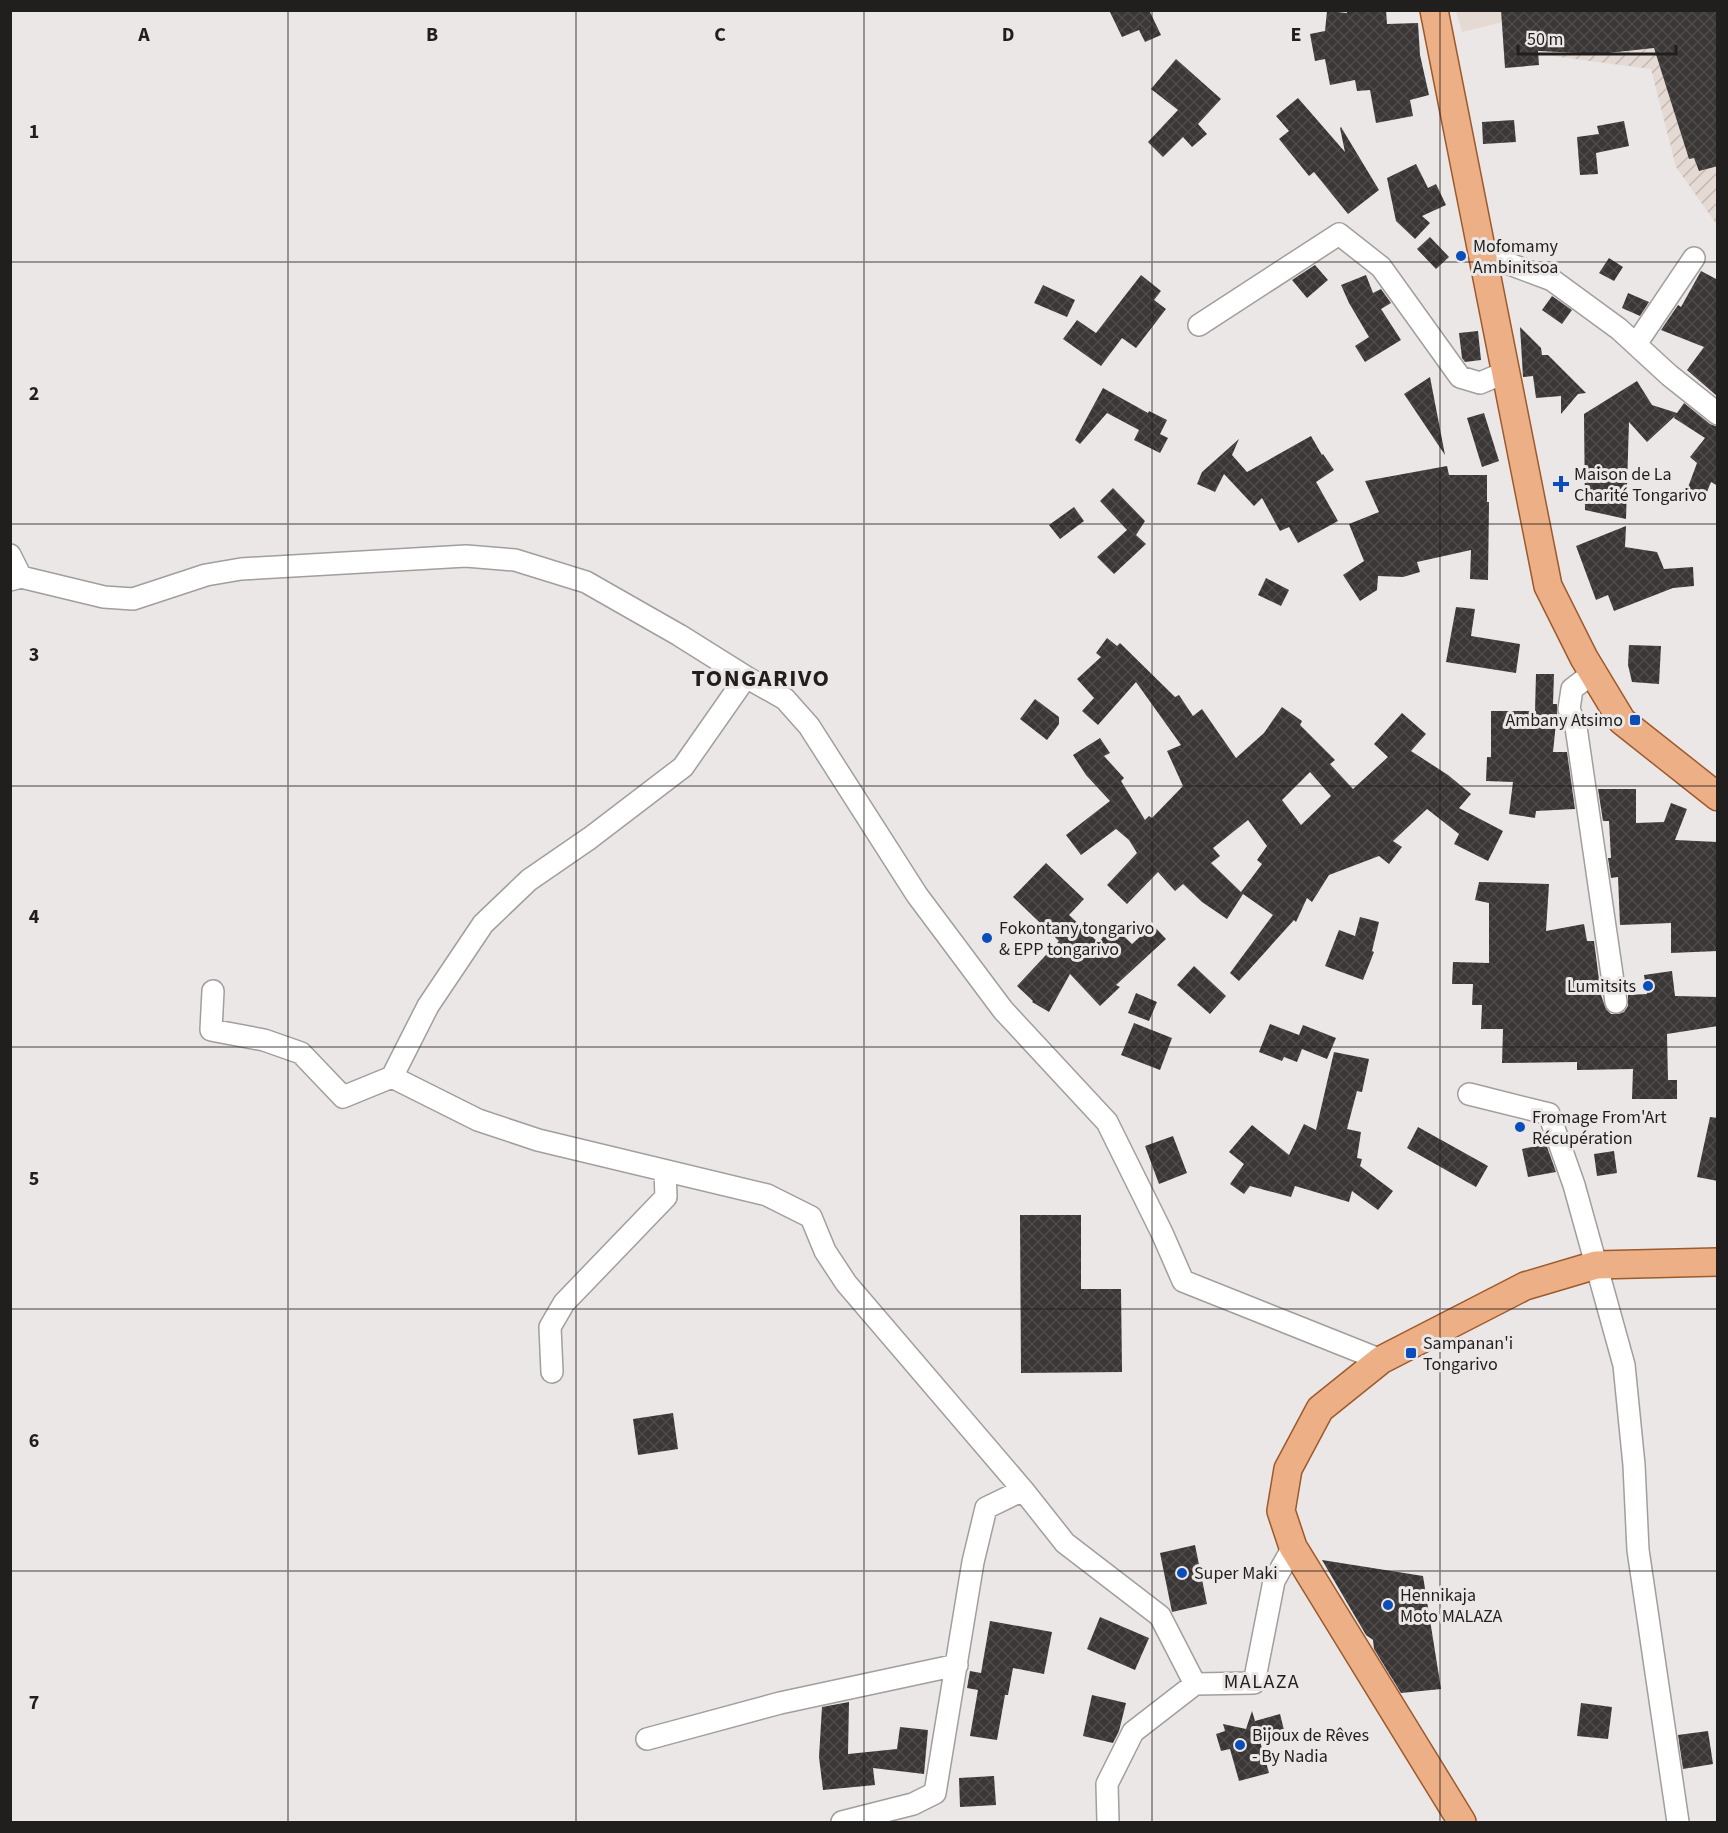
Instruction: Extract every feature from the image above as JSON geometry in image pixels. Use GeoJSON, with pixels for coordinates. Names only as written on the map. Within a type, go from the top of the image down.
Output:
{"type":"FeatureCollection","features":[{"type":"Feature","properties":{"kind":"main road"},"geometry":{"type":"LineString","coordinates":[[1434,10],[1548,586],[1593,673],[1622,721],[1718,797]]}},
{"type":"Feature","properties":{"kind":"main road"},"geometry":{"type":"LineString","coordinates":[[1462,1822],[1293,1547],[1281,1511],[1288,1469],[1320,1409],[1381,1360],[1525,1286],[1596,1264],[1718,1262]]}},
{"type":"Feature","properties":{"kind":"street"},"geometry":{"type":"LineString","coordinates":[[1199,325],[1339,234],[1381,267],[1460,377],[1480,383],[1506,372]]}},
{"type":"Feature","properties":{"kind":"street"},"geometry":{"type":"LineString","coordinates":[[1483,254],[1552,280],[1619,329],[1669,375],[1718,414]]}},
{"type":"Feature","properties":{"kind":"street"},"geometry":{"type":"LineString","coordinates":[[1636,344],[1694,258]]}},
{"type":"Feature","properties":{"kind":"street"},"geometry":{"type":"LineString","coordinates":[[10,555],[16,578],[104,597],[133,599],[206,575],[241,569],[466,556],[515,560],[586,582],[679,634],[785,699],[809,726],[917,895],[1003,1010],[1107,1122],[1183,1281],[1381,1360]]}},
{"type":"Feature","properties":{"kind":"street"},"geometry":{"type":"LineString","coordinates":[[1593,673],[1572,689],[1569,710],[1576,727],[1616,1002]]}},
{"type":"Feature","properties":{"kind":"street"},"geometry":{"type":"LineString","coordinates":[[213,991],[211,1030],[264,1040],[301,1053],[344,1096],[392,1077],[428,1006],[483,924],[529,880],[590,838],[683,767],[746,677]]}},
{"type":"Feature","properties":{"kind":"street"},"geometry":{"type":"LineString","coordinates":[[392,1077],[478,1120],[538,1140],[767,1195],[811,1217],[825,1251],[846,1283],[1023,1490],[1065,1543],[1160,1616],[1195,1684]]}},
{"type":"Feature","properties":{"kind":"street"},"geometry":{"type":"LineString","coordinates":[[1469,1094],[1549,1114],[1574,1185],[1624,1365],[1634,1465],[1638,1550],[1678,1822]]}},
{"type":"Feature","properties":{"kind":"street"},"geometry":{"type":"LineString","coordinates":[[552,1372],[550,1327],[564,1303],[666,1197],[665,1172]]}},
{"type":"Feature","properties":{"kind":"street"},"geometry":{"type":"LineString","coordinates":[[842,1822],[914,1804],[935,1793],[973,1562],[986,1509],[1023,1490]]}},
{"type":"Feature","properties":{"kind":"street"},"geometry":{"type":"LineString","coordinates":[[1108,1822],[1107,1784],[1133,1732],[1195,1684],[1254,1683],[1274,1581],[1293,1547]]}},
{"type":"Feature","properties":{"kind":"street"},"geometry":{"type":"LineString","coordinates":[[647,1739],[780,1703],[957,1665]]}},
{"type":"Feature","properties":{"kind":"shaded area"},"geometry":{"type":"Polygon","coordinates":[[[1538,10],[1539,13],[1462,32],[1456,11],[1538,10]]]}},
{"type":"Feature","properties":{"kind":"shaded area"},"geometry":{"type":"Polygon","coordinates":[[[1556,11],[1717,11],[1717,225],[1676,167],[1651,69],[1552,56],[1556,11]]]}},
{"type":"Feature","properties":{"kind":"building"},"geometry":{"type":"Polygon","coordinates":[[[1109,10],[1149,10],[1161,35],[1145,42],[1139,30],[1122,37],[1109,10]]]}},
{"type":"Feature","properties":{"kind":"building"},"geometry":{"type":"Polygon","coordinates":[[[1347,10],[1386,10],[1387,24],[1418,23],[1420,55],[1429,95],[1410,100],[1413,116],[1376,123],[1370,90],[1357,91],[1355,80],[1330,85],[1325,59],[1315,61],[1310,34],[1325,31],[1327,11],[1347,13],[1347,10]]]}},
{"type":"Feature","properties":{"kind":"building"},"geometry":{"type":"Polygon","coordinates":[[[1501,10],[1718,10],[1718,166],[1699,171],[1694,158],[1689,159],[1654,48],[1599,54],[1538,51],[1539,65],[1505,68],[1501,10]]]}},
{"type":"Feature","properties":{"kind":"building"},"geometry":{"type":"Polygon","coordinates":[[[1176,59],[1221,99],[1198,124],[1207,134],[1192,147],[1183,137],[1163,157],[1148,142],[1178,110],[1151,89],[1176,59]]]}},
{"type":"Feature","properties":{"kind":"building"},"geometry":{"type":"Polygon","coordinates":[[[1298,98],[1345,152],[1341,127],[1379,190],[1348,214],[1314,172],[1309,176],[1279,139],[1289,131],[1276,116],[1298,98]]]}},
{"type":"Feature","properties":{"kind":"building"},"geometry":{"type":"Polygon","coordinates":[[[1514,120],[1516,142],[1483,144],[1482,122],[1514,120]]]}},
{"type":"Feature","properties":{"kind":"building"},"geometry":{"type":"Polygon","coordinates":[[[1624,121],[1629,146],[1596,153],[1598,174],[1580,175],[1577,137],[1599,134],[1597,126],[1624,121]]]}},
{"type":"Feature","properties":{"kind":"building"},"geometry":{"type":"Polygon","coordinates":[[[1416,164],[1428,188],[1436,184],[1446,205],[1422,216],[1430,223],[1415,239],[1396,221],[1387,178],[1416,164]]]}},
{"type":"Feature","properties":{"kind":"building"},"geometry":{"type":"Polygon","coordinates":[[[1430,237],[1449,257],[1436,269],[1417,249],[1430,237]]]}},
{"type":"Feature","properties":{"kind":"building"},"geometry":{"type":"Polygon","coordinates":[[[1609,258],[1623,267],[1614,281],[1599,273],[1609,258]]]}},
{"type":"Feature","properties":{"kind":"building"},"geometry":{"type":"Polygon","coordinates":[[[1315,265],[1328,280],[1307,298],[1292,280],[1315,265]]]}},
{"type":"Feature","properties":{"kind":"building"},"geometry":{"type":"Polygon","coordinates":[[[1701,271],[1718,280],[1718,397],[1687,370],[1704,347],[1661,330],[1678,305],[1681,307],[1701,271]]]}},
{"type":"Feature","properties":{"kind":"building"},"geometry":{"type":"Polygon","coordinates":[[[1141,275],[1161,291],[1154,300],[1166,309],[1136,348],[1122,338],[1101,366],[1063,339],[1077,320],[1096,333],[1141,275]]]}},
{"type":"Feature","properties":{"kind":"building"},"geometry":{"type":"Polygon","coordinates":[[[1366,275],[1373,293],[1381,289],[1391,303],[1381,309],[1401,340],[1365,362],[1355,346],[1369,337],[1341,285],[1366,275]]]}},
{"type":"Feature","properties":{"kind":"building"},"geometry":{"type":"Polygon","coordinates":[[[1043,285],[1075,300],[1067,317],[1034,303],[1043,285]]]}},
{"type":"Feature","properties":{"kind":"building"},"geometry":{"type":"Polygon","coordinates":[[[1628,293],[1649,302],[1640,316],[1622,308],[1628,293]]]}},
{"type":"Feature","properties":{"kind":"building"},"geometry":{"type":"Polygon","coordinates":[[[1552,296],[1572,310],[1562,324],[1542,310],[1552,296]]]}},
{"type":"Feature","properties":{"kind":"building"},"geometry":{"type":"Polygon","coordinates":[[[1520,327],[1541,348],[1542,355],[1548,355],[1586,393],[1578,394],[1561,414],[1561,396],[1536,398],[1533,376],[1523,377],[1520,327]]]}},
{"type":"Feature","properties":{"kind":"building"},"geometry":{"type":"Polygon","coordinates":[[[1478,331],[1481,360],[1465,362],[1462,358],[1459,333],[1478,331]]]}},
{"type":"Feature","properties":{"kind":"building"},"geometry":{"type":"Polygon","coordinates":[[[1430,377],[1445,455],[1404,394],[1430,377]]]}},
{"type":"Feature","properties":{"kind":"building"},"geometry":{"type":"Polygon","coordinates":[[[1637,381],[1652,405],[1677,413],[1684,403],[1710,424],[1718,427],[1718,486],[1711,482],[1705,497],[1687,490],[1697,463],[1690,457],[1705,438],[1674,418],[1675,416],[1647,442],[1629,422],[1626,519],[1585,510],[1584,414],[1637,381]]]}},
{"type":"Feature","properties":{"kind":"building"},"geometry":{"type":"Polygon","coordinates":[[[1103,388],[1148,413],[1149,411],[1167,420],[1160,434],[1168,438],[1160,453],[1134,440],[1139,430],[1107,413],[1080,444],[1075,440],[1103,388]]]}},
{"type":"Feature","properties":{"kind":"building"},"geometry":{"type":"Polygon","coordinates":[[[1484,413],[1499,461],[1482,467],[1467,418],[1484,413]]]}},
{"type":"Feature","properties":{"kind":"building"},"geometry":{"type":"Polygon","coordinates":[[[1311,436],[1334,470],[1316,482],[1338,521],[1298,543],[1289,527],[1280,531],[1262,498],[1254,506],[1224,474],[1215,492],[1197,484],[1202,472],[1239,439],[1232,455],[1247,472],[1311,436]]]}},
{"type":"Feature","properties":{"kind":"building"},"geometry":{"type":"Polygon","coordinates":[[[1447,466],[1449,475],[1487,475],[1488,580],[1470,579],[1471,550],[1417,562],[1420,572],[1403,577],[1378,576],[1377,590],[1360,601],[1343,575],[1364,561],[1349,524],[1379,512],[1365,481],[1447,466]]]}},
{"type":"Feature","properties":{"kind":"building"},"geometry":{"type":"Polygon","coordinates":[[[1113,488],[1145,521],[1136,535],[1146,544],[1114,574],[1097,557],[1127,530],[1100,501],[1113,488]]]}},
{"type":"Feature","properties":{"kind":"building"},"geometry":{"type":"Polygon","coordinates":[[[1074,507],[1084,521],[1060,539],[1049,525],[1074,507]]]}},
{"type":"Feature","properties":{"kind":"building"},"geometry":{"type":"Polygon","coordinates":[[[1626,526],[1625,547],[1657,552],[1664,569],[1693,567],[1694,586],[1673,588],[1614,611],[1608,595],[1596,600],[1576,546],[1626,526]]]}},
{"type":"Feature","properties":{"kind":"building"},"geometry":{"type":"Polygon","coordinates":[[[1266,578],[1289,590],[1281,606],[1258,595],[1266,578]]]}},
{"type":"Feature","properties":{"kind":"building"},"geometry":{"type":"Polygon","coordinates":[[[1456,607],[1475,609],[1471,636],[1520,644],[1516,673],[1446,662],[1456,607]]]}},
{"type":"Feature","properties":{"kind":"building"},"geometry":{"type":"Polygon","coordinates":[[[1107,638],[1117,646],[1120,643],[1175,697],[1179,695],[1193,716],[1202,709],[1236,758],[1264,733],[1282,707],[1302,721],[1300,725],[1335,760],[1330,764],[1353,789],[1388,757],[1374,744],[1402,713],[1426,734],[1411,751],[1448,775],[1471,794],[1459,808],[1503,831],[1488,861],[1454,844],[1459,834],[1427,809],[1393,841],[1402,847],[1389,864],[1379,856],[1329,875],[1312,902],[1307,898],[1296,922],[1294,920],[1239,981],[1230,973],[1273,915],[1243,894],[1227,919],[1202,902],[1183,884],[1175,891],[1158,872],[1127,904],[1107,885],[1137,853],[1129,840],[1116,829],[1081,855],[1066,835],[1110,801],[1086,775],[1073,755],[1100,738],[1110,753],[1104,756],[1124,778],[1121,781],[1145,820],[1149,816],[1152,818],[1183,786],[1167,751],[1181,745],[1136,682],[1098,725],[1082,711],[1094,698],[1077,679],[1101,657],[1096,653],[1107,638]],[[1310,772],[1282,800],[1301,825],[1331,796],[1310,772]],[[1248,820],[1213,848],[1220,856],[1211,863],[1241,892],[1262,864],[1257,860],[1267,846],[1248,820]]]}},
{"type":"Feature","properties":{"kind":"building"},"geometry":{"type":"Polygon","coordinates":[[[1629,645],[1661,646],[1659,684],[1632,682],[1628,665],[1629,645]]]}},
{"type":"Feature","properties":{"kind":"building"},"geometry":{"type":"Polygon","coordinates":[[[1536,674],[1554,674],[1553,704],[1557,704],[1557,713],[1553,752],[1567,752],[1575,809],[1536,811],[1535,818],[1509,814],[1513,782],[1486,781],[1487,757],[1491,757],[1491,711],[1535,711],[1536,674]]]}},
{"type":"Feature","properties":{"kind":"building"},"geometry":{"type":"Polygon","coordinates":[[[1035,699],[1059,717],[1059,724],[1047,740],[1020,719],[1035,699]]]}},
{"type":"Feature","properties":{"kind":"building"},"geometry":{"type":"Polygon","coordinates":[[[1598,789],[1636,789],[1636,823],[1664,822],[1671,803],[1687,809],[1675,840],[1718,842],[1718,951],[1671,953],[1671,923],[1620,925],[1618,877],[1611,878],[1608,858],[1611,858],[1609,821],[1603,821],[1598,789]]]}},
{"type":"Feature","properties":{"kind":"building"},"geometry":{"type":"Polygon","coordinates":[[[1046,863],[1084,899],[1069,915],[1099,943],[1111,924],[1132,944],[1153,925],[1166,939],[1116,985],[1120,987],[1100,1006],[1070,974],[1049,1012],[1032,1002],[1017,986],[1059,941],[1013,897],[1046,863]]]}},
{"type":"Feature","properties":{"kind":"building"},"geometry":{"type":"Polygon","coordinates":[[[1479,882],[1549,884],[1546,931],[1584,924],[1587,941],[1594,941],[1601,995],[1606,1009],[1611,1014],[1624,1012],[1628,1006],[1628,995],[1647,994],[1644,975],[1672,971],[1675,996],[1718,997],[1718,1026],[1667,1034],[1668,1080],[1677,1080],[1677,1099],[1632,1099],[1633,1069],[1577,1070],[1577,1062],[1502,1063],[1503,1029],[1481,1029],[1482,1005],[1472,1005],[1473,984],[1452,984],[1453,962],[1489,963],[1489,903],[1475,900],[1479,882]]]}},
{"type":"Feature","properties":{"kind":"building"},"geometry":{"type":"Polygon","coordinates":[[[1360,917],[1379,922],[1372,951],[1374,952],[1363,980],[1325,966],[1339,930],[1355,936],[1360,917]]]}},
{"type":"Feature","properties":{"kind":"building"},"geometry":{"type":"Polygon","coordinates":[[[1194,966],[1226,996],[1210,1014],[1177,985],[1194,966]]]}},
{"type":"Feature","properties":{"kind":"building"},"geometry":{"type":"Polygon","coordinates":[[[1136,993],[1157,1002],[1149,1021],[1128,1013],[1136,993]]]}},
{"type":"Feature","properties":{"kind":"building"},"geometry":{"type":"Polygon","coordinates":[[[1134,1023],[1172,1038],[1160,1070],[1121,1055],[1134,1023]]]}},
{"type":"Feature","properties":{"kind":"building"},"geometry":{"type":"Polygon","coordinates":[[[1270,1024],[1299,1035],[1303,1025],[1336,1038],[1327,1059],[1302,1049],[1297,1062],[1284,1057],[1282,1061],[1259,1052],[1270,1024]]]}},
{"type":"Feature","properties":{"kind":"building"},"geometry":{"type":"Polygon","coordinates":[[[1334,1052],[1369,1059],[1362,1092],[1357,1091],[1347,1129],[1361,1132],[1357,1158],[1362,1159],[1360,1166],[1393,1191],[1378,1210],[1352,1191],[1349,1202],[1295,1186],[1291,1197],[1250,1186],[1244,1194],[1230,1184],[1244,1164],[1229,1152],[1252,1125],[1289,1155],[1304,1124],[1316,1130],[1334,1052]]]}},
{"type":"Feature","properties":{"kind":"building"},"geometry":{"type":"Polygon","coordinates":[[[1710,1117],[1718,1118],[1718,1181],[1697,1177],[1710,1117]]]}},
{"type":"Feature","properties":{"kind":"building"},"geometry":{"type":"Polygon","coordinates":[[[1418,1127],[1488,1166],[1476,1187],[1407,1148],[1418,1127]]]}},
{"type":"Feature","properties":{"kind":"building"},"geometry":{"type":"Polygon","coordinates":[[[1173,1136],[1187,1173],[1159,1184],[1145,1146],[1173,1136]]]}},
{"type":"Feature","properties":{"kind":"building"},"geometry":{"type":"Polygon","coordinates":[[[1546,1144],[1556,1172],[1528,1177],[1522,1149],[1546,1144]]]}},
{"type":"Feature","properties":{"kind":"building"},"geometry":{"type":"Polygon","coordinates":[[[1614,1151],[1617,1173],[1597,1176],[1594,1154],[1614,1151]]]}},
{"type":"Feature","properties":{"kind":"building"},"geometry":{"type":"Polygon","coordinates":[[[1020,1215],[1081,1215],[1081,1289],[1121,1289],[1122,1372],[1021,1373],[1020,1215]]]}},
{"type":"Feature","properties":{"kind":"building"},"geometry":{"type":"Polygon","coordinates":[[[673,1413],[678,1449],[638,1455],[633,1419],[673,1413]]]}},
{"type":"Feature","properties":{"kind":"building"},"geometry":{"type":"Polygon","coordinates":[[[1195,1545],[1207,1604],[1172,1612],[1160,1553],[1195,1545]]]}},
{"type":"Feature","properties":{"kind":"building","name":"Hennikaja Moto MALAZA"},"geometry":{"type":"Polygon","coordinates":[[[1322,1560],[1423,1576],[1441,1689],[1401,1693],[1374,1649],[1373,1640],[1366,1635],[1322,1560]]]}},
{"type":"Feature","properties":{"kind":"building"},"geometry":{"type":"Polygon","coordinates":[[[1100,1617],[1149,1638],[1135,1670],[1087,1649],[1100,1617]]]}},
{"type":"Feature","properties":{"kind":"building"},"geometry":{"type":"Polygon","coordinates":[[[990,1621],[1052,1632],[1044,1674],[1013,1668],[1008,1695],[1005,1695],[997,1740],[970,1736],[978,1690],[967,1688],[970,1671],[981,1673],[990,1621]]]}},
{"type":"Feature","properties":{"kind":"building"},"geometry":{"type":"Polygon","coordinates":[[[1092,1695],[1126,1703],[1119,1731],[1113,1743],[1083,1736],[1092,1695]]]}},
{"type":"Feature","properties":{"kind":"building"},"geometry":{"type":"Polygon","coordinates":[[[849,1702],[848,1754],[897,1749],[900,1727],[928,1730],[924,1774],[873,1768],[875,1785],[823,1790],[819,1757],[822,1707],[849,1702]]]}},
{"type":"Feature","properties":{"kind":"building"},"geometry":{"type":"Polygon","coordinates":[[[1581,1703],[1612,1707],[1608,1739],[1577,1736],[1581,1703]]]}},
{"type":"Feature","properties":{"kind":"building","name":"Bijoux de Rêves - By Nadia"},"geometry":{"type":"Polygon","coordinates":[[[1252,1711],[1255,1721],[1280,1714],[1285,1734],[1260,1741],[1269,1773],[1239,1781],[1230,1749],[1221,1751],[1216,1734],[1225,1731],[1223,1724],[1246,1729],[1252,1711]]]}},
{"type":"Feature","properties":{"kind":"building"},"geometry":{"type":"Polygon","coordinates":[[[1708,1731],[1713,1764],[1683,1769],[1678,1735],[1708,1731]]]}},
{"type":"Feature","properties":{"kind":"building"},"geometry":{"type":"Polygon","coordinates":[[[994,1776],[996,1805],[960,1807],[959,1778],[994,1776]]]}},
{"type":"Feature","properties":{"kind":"place","name":"Mofomamy Ambinitsoa"},"geometry":{"type":"Point","coordinates":[1461,256]}},
{"type":"Feature","properties":{"kind":"place","name":"Maison de La Charité Tongarivo"},"geometry":{"type":"Point","coordinates":[1561,484]}},
{"type":"Feature","properties":{"kind":"place","name":"Ambany Atsimo"},"geometry":{"type":"Point","coordinates":[1635,720]}},
{"type":"Feature","properties":{"kind":"place","name":"Fokontany tongarivo & EPP tongarivo"},"geometry":{"type":"Point","coordinates":[987,938]}},
{"type":"Feature","properties":{"kind":"place","name":"Lumitsits"},"geometry":{"type":"Point","coordinates":[1648,986]}},
{"type":"Feature","properties":{"kind":"place","name":"Fromage From'Art Récupération"},"geometry":{"type":"Point","coordinates":[1520,1127]}},
{"type":"Feature","properties":{"kind":"place","name":"Sampanan'i Tongarivo"},"geometry":{"type":"Point","coordinates":[1411,1353]}},
{"type":"Feature","properties":{"kind":"place","name":"Super Maki"},"geometry":{"type":"Point","coordinates":[1182,1573]}},
{"type":"Feature","properties":{"kind":"place","name":"Hennikaja Moto MALAZA"},"geometry":{"type":"Point","coordinates":[1388,1605]}},
{"type":"Feature","properties":{"kind":"place","name":"Bijoux de Rêves - By Nadia"},"geometry":{"type":"Point","coordinates":[1240,1745]}},
{"type":"Feature","properties":{"kind":"district","name":"TONGARIVO"},"geometry":{"type":"Point","coordinates":[761,678]}},
{"type":"Feature","properties":{"kind":"district","name":"MALAZA"},"geometry":{"type":"Point","coordinates":[1262,1681]}}]}
